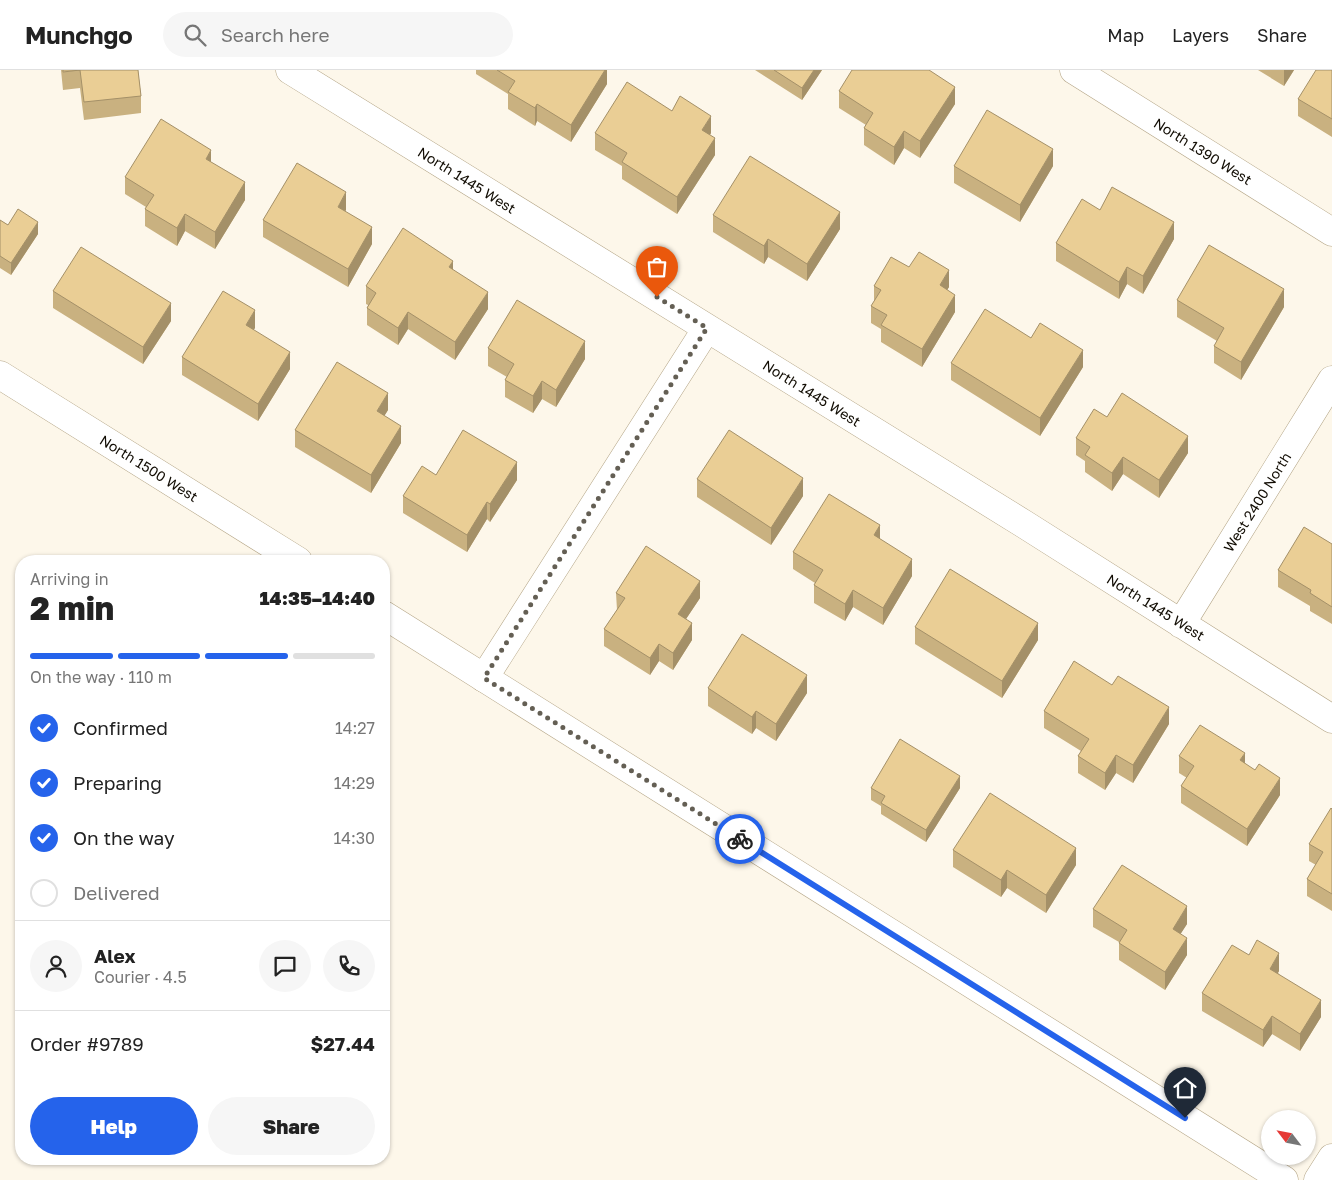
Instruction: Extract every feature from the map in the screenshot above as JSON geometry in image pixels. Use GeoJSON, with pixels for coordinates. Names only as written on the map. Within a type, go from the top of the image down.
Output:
{"type":"FeatureCollection","features":[{"type":"Feature","properties":{"kind":"street","name":"North 1445 West"},"geometry":{"type":"LineString","coordinates":[[290,70],[1024,524],[1332,719]]}},
{"type":"Feature","properties":{"kind":"street","name":"North 1390 West"},"geometry":{"type":"LineString","coordinates":[[1074,70],[1332,232]]}},
{"type":"Feature","properties":{"kind":"street"},"geometry":{"type":"LineString","coordinates":[[484,678],[707,328]]}},
{"type":"Feature","properties":{"kind":"street","name":"North 1500 West"},"geometry":{"type":"LineString","coordinates":[[0,375],[288,555]]}},
{"type":"Feature","properties":{"kind":"street","name":"West 2400 North"},"geometry":{"type":"LineString","coordinates":[[1181,624],[1332,380]]}},
{"type":"Feature","properties":{"kind":"street"},"geometry":{"type":"LineString","coordinates":[[390,619],[1284,1180]]}},
{"type":"Feature","properties":{"kind":"street"},"geometry":{"type":"LineString","coordinates":[[1318,1180],[1332,1158]]}},
{"type":"Feature","properties":{"kind":"building"},"geometry":{"type":"Polygon","coordinates":[[[63,70],[80,70],[63,72],[63,70]]]}},
{"type":"Feature","properties":{"kind":"building"},"geometry":{"type":"Polygon","coordinates":[[[80,70],[138,70],[141,96],[84,102],[80,70]]]}},
{"type":"Feature","properties":{"kind":"building"},"geometry":{"type":"Polygon","coordinates":[[[497,70],[605,70],[571,125],[537,104],[535,108],[508,92],[515,81],[497,70]]]}},
{"type":"Feature","properties":{"kind":"building"},"geometry":{"type":"Polygon","coordinates":[[[774,70],[814,70],[802,88],[774,70]]]}},
{"type":"Feature","properties":{"kind":"building"},"geometry":{"type":"Polygon","coordinates":[[[852,70],[929,70],[955,87],[920,141],[904,131],[894,147],[864,128],[873,113],[839,91],[852,70]]]}},
{"type":"Feature","properties":{"kind":"building"},"geometry":{"type":"Polygon","coordinates":[[[1316,70],[1332,70],[1332,119],[1298,99],[1316,70]]]}},
{"type":"Feature","properties":{"kind":"building"},"geometry":{"type":"Polygon","coordinates":[[[627,82],[672,111],[680,96],[711,116],[702,130],[715,138],[677,197],[622,162],[627,153],[595,133],[627,82]]]}},
{"type":"Feature","properties":{"kind":"building"},"geometry":{"type":"Polygon","coordinates":[[[987,110],[1053,149],[1020,205],[954,166],[987,110]]]}},
{"type":"Feature","properties":{"kind":"building"},"geometry":{"type":"Polygon","coordinates":[[[161,119],[211,150],[206,159],[245,182],[215,232],[185,214],[177,228],[145,209],[154,195],[125,177],[161,119]]]}},
{"type":"Feature","properties":{"kind":"building"},"geometry":{"type":"Polygon","coordinates":[[[750,156],[840,212],[807,264],[768,239],[764,246],[713,215],[750,156]]]}},
{"type":"Feature","properties":{"kind":"building"},"geometry":{"type":"Polygon","coordinates":[[[297,163],[346,192],[338,207],[372,227],[348,269],[263,220],[297,163]]]}},
{"type":"Feature","properties":{"kind":"building"},"geometry":{"type":"Polygon","coordinates":[[[1112,187],[1174,222],[1143,276],[1127,267],[1119,282],[1056,243],[1082,199],[1100,210],[1112,187]]]}},
{"type":"Feature","properties":{"kind":"building"},"geometry":{"type":"Polygon","coordinates":[[[18,209],[38,222],[11,263],[0,256],[0,220],[8,225],[18,209]]]}},
{"type":"Feature","properties":{"kind":"building"},"geometry":{"type":"Polygon","coordinates":[[[403,228],[453,261],[449,267],[488,292],[455,342],[408,312],[398,328],[367,308],[376,293],[366,286],[403,228]]]}},
{"type":"Feature","properties":{"kind":"building"},"geometry":{"type":"Polygon","coordinates":[[[1209,245],[1284,289],[1241,362],[1214,346],[1224,328],[1177,300],[1209,245]]]}},
{"type":"Feature","properties":{"kind":"building"},"geometry":{"type":"Polygon","coordinates":[[[81,247],[171,303],[143,347],[53,291],[81,247]]]}},
{"type":"Feature","properties":{"kind":"building"},"geometry":{"type":"Polygon","coordinates":[[[919,252],[949,270],[940,285],[955,295],[922,349],[881,325],[887,315],[871,306],[881,290],[874,286],[891,257],[909,267],[919,252]]]}},
{"type":"Feature","properties":{"kind":"building"},"geometry":{"type":"Polygon","coordinates":[[[223,291],[255,310],[246,325],[290,352],[258,404],[182,357],[223,291]]]}},
{"type":"Feature","properties":{"kind":"building"},"geometry":{"type":"Polygon","coordinates":[[[517,300],[585,341],[556,390],[542,381],[533,396],[505,380],[514,364],[488,348],[517,300]]]}},
{"type":"Feature","properties":{"kind":"building"},"geometry":{"type":"Polygon","coordinates":[[[985,309],[1031,338],[1040,323],[1083,350],[1040,418],[951,363],[985,309]]]}},
{"type":"Feature","properties":{"kind":"building"},"geometry":{"type":"Polygon","coordinates":[[[337,362],[388,393],[377,411],[401,426],[371,475],[295,430],[337,362]]]}},
{"type":"Feature","properties":{"kind":"building"},"geometry":{"type":"Polygon","coordinates":[[[1122,393],[1188,436],[1159,480],[1123,457],[1112,473],[1085,455],[1090,447],[1076,438],[1094,409],[1107,417],[1122,393]]]}},
{"type":"Feature","properties":{"kind":"building"},"geometry":{"type":"Polygon","coordinates":[[[463,430],[517,462],[490,504],[487,502],[467,535],[403,496],[422,466],[436,475],[463,430]]]}},
{"type":"Feature","properties":{"kind":"building"},"geometry":{"type":"Polygon","coordinates":[[[729,430],[803,478],[771,528],[697,479],[729,430]]]}},
{"type":"Feature","properties":{"kind":"building"},"geometry":{"type":"Polygon","coordinates":[[[829,494],[880,525],[874,535],[912,559],[883,608],[853,590],[845,604],[814,585],[823,570],[793,552],[829,494]]]}},
{"type":"Feature","properties":{"kind":"building"},"geometry":{"type":"Polygon","coordinates":[[[1304,527],[1332,544],[1332,607],[1310,593],[1311,590],[1278,570],[1304,527]]]}},
{"type":"Feature","properties":{"kind":"building"},"geometry":{"type":"Polygon","coordinates":[[[646,546],[700,581],[678,614],[692,623],[673,653],[659,644],[650,658],[604,629],[625,598],[616,593],[646,546]]]}},
{"type":"Feature","properties":{"kind":"building"},"geometry":{"type":"Polygon","coordinates":[[[950,569],[1038,623],[1002,681],[915,627],[950,569]]]}},
{"type":"Feature","properties":{"kind":"building"},"geometry":{"type":"Polygon","coordinates":[[[742,634],[807,675],[776,724],[756,711],[752,717],[708,688],[742,634]]]}},
{"type":"Feature","properties":{"kind":"building"},"geometry":{"type":"Polygon","coordinates":[[[1074,661],[1112,685],[1118,676],[1169,707],[1133,765],[1116,755],[1105,773],[1078,756],[1089,739],[1044,711],[1074,661]]]}},
{"type":"Feature","properties":{"kind":"building"},"geometry":{"type":"Polygon","coordinates":[[[1200,725],[1245,753],[1240,760],[1255,770],[1259,764],[1280,778],[1247,829],[1181,786],[1194,766],[1179,756],[1200,725]]]}},
{"type":"Feature","properties":{"kind":"building"},"geometry":{"type":"Polygon","coordinates":[[[900,739],[960,776],[926,830],[881,803],[885,796],[871,788],[900,739]]]}},
{"type":"Feature","properties":{"kind":"building"},"geometry":{"type":"Polygon","coordinates":[[[990,793],[1076,848],[1046,895],[1007,870],[1001,880],[953,850],[990,793]]]}},
{"type":"Feature","properties":{"kind":"building"},"geometry":{"type":"Polygon","coordinates":[[[1331,808],[1332,894],[1307,879],[1323,852],[1309,844],[1331,808]]]}},
{"type":"Feature","properties":{"kind":"building"},"geometry":{"type":"Polygon","coordinates":[[[1122,865],[1187,906],[1173,929],[1187,938],[1165,972],[1119,943],[1127,930],[1093,909],[1122,865]]]}},
{"type":"Feature","properties":{"kind":"building"},"geometry":{"type":"Polygon","coordinates":[[[1257,940],[1279,953],[1270,969],[1321,1000],[1300,1034],[1272,1016],[1263,1030],[1202,993],[1232,945],[1249,955],[1257,940]]]}},
{"type":"Feature","properties":{"kind":"way so far"},"geometry":{"type":"LineString","coordinates":[[657,297],[707,328],[484,678],[740,839]]}},
{"type":"Feature","properties":{"kind":"route"},"geometry":{"type":"LineString","coordinates":[[740,839],[1185,1118]]}}]}
